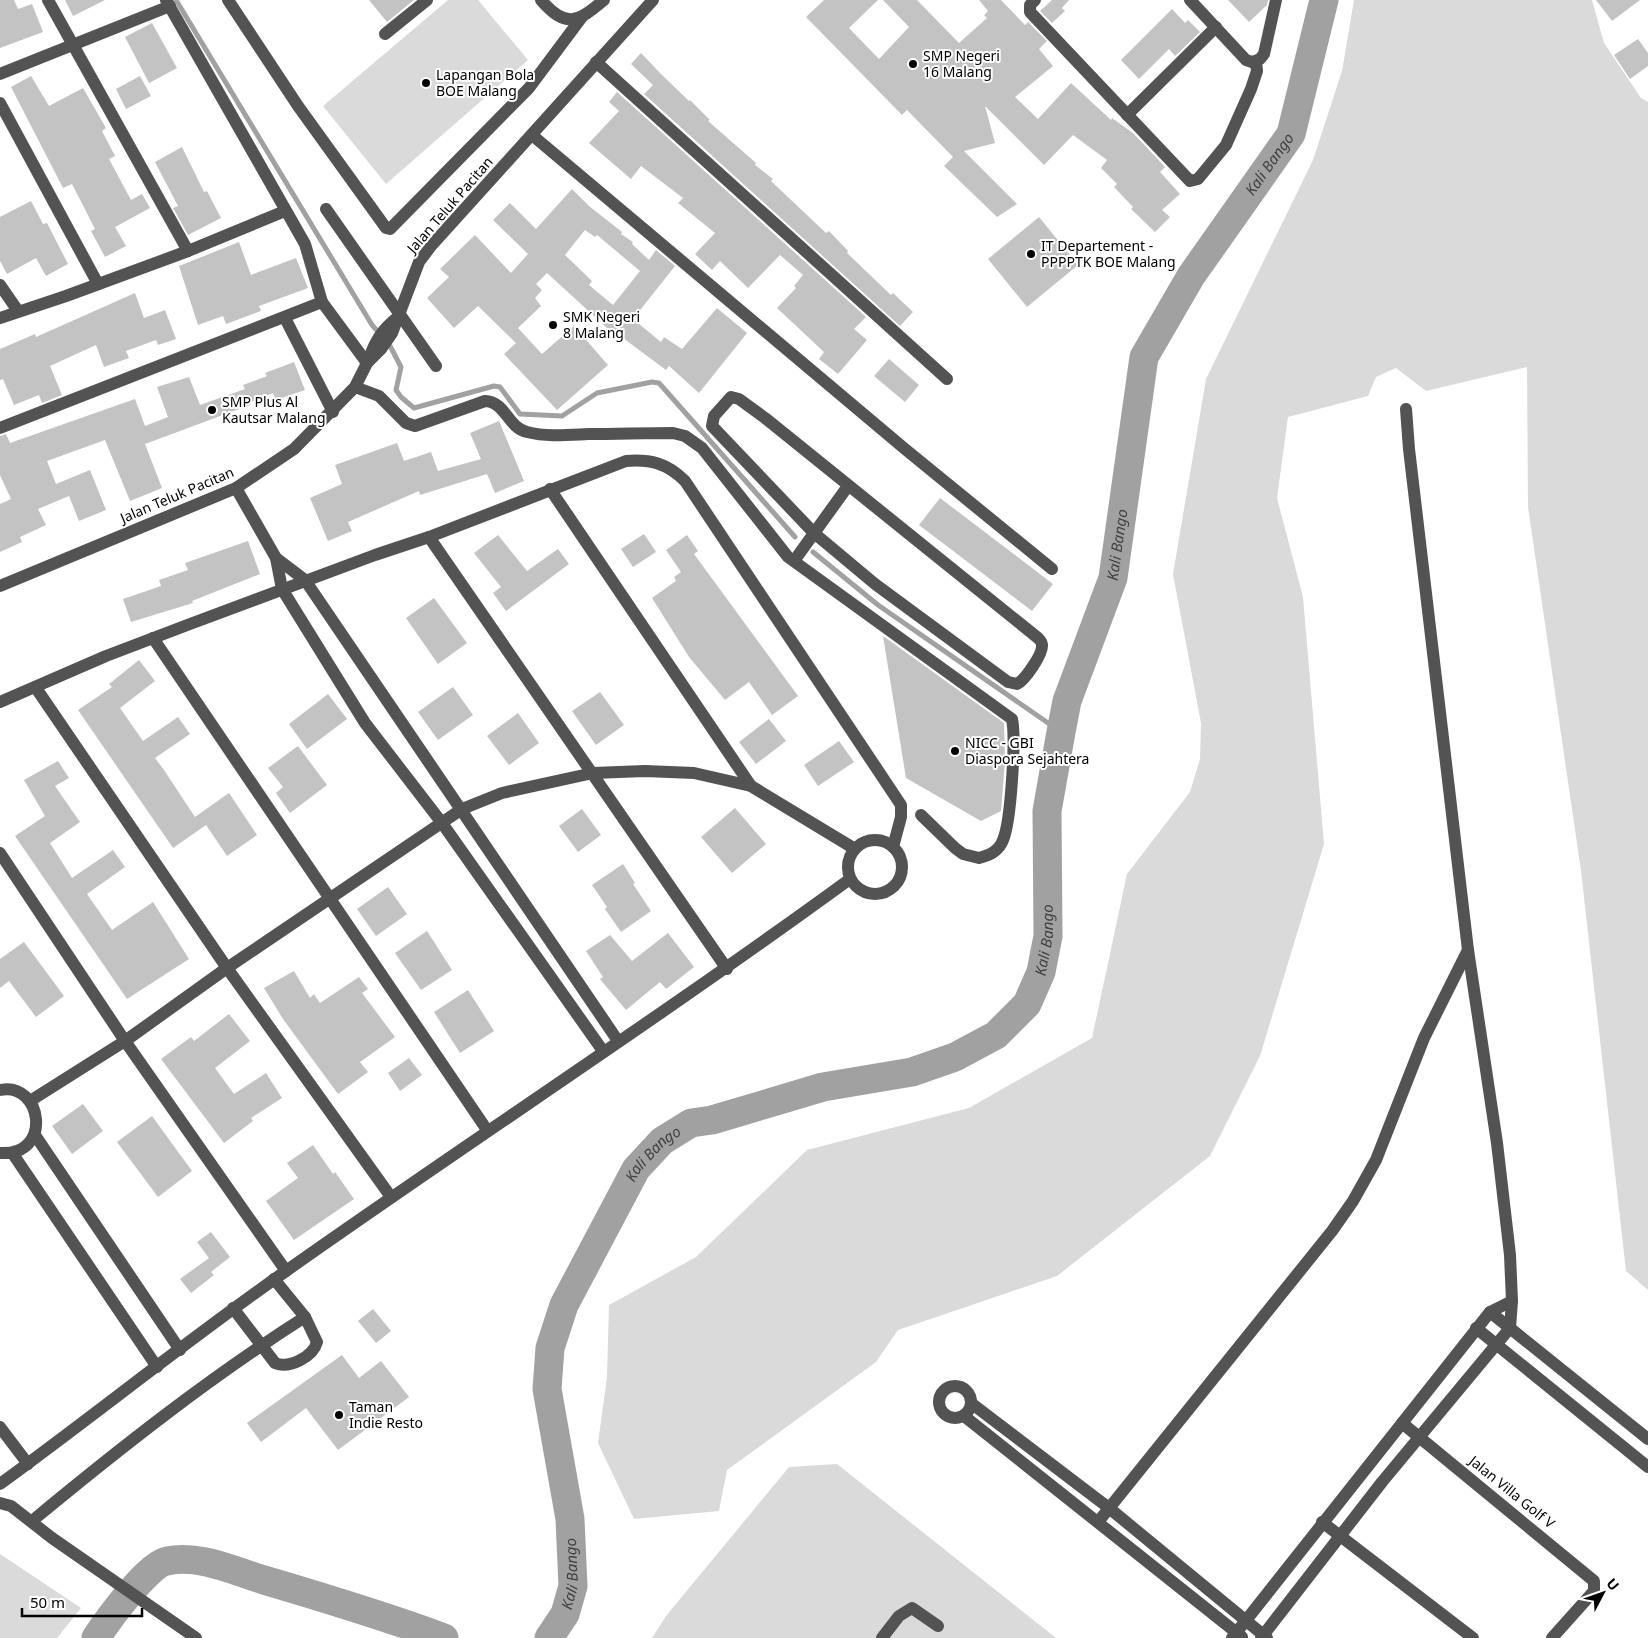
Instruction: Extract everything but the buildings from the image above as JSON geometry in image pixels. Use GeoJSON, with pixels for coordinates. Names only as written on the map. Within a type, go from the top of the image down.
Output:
{"type":"FeatureCollection","features":[{"type":"Feature","properties":{"kind":"street"},"geometry":{"type":"LineString","coordinates":[[48,0],[188,251]]}},
{"type":"Feature","properties":{"kind":"street"},"geometry":{"type":"LineString","coordinates":[[228,0],[248,34],[304,114],[386,228],[390,229],[529,88],[582,16]]}},
{"type":"Feature","properties":{"kind":"street"},"geometry":{"type":"LineString","coordinates":[[385,34],[427,0]]}},
{"type":"Feature","properties":{"kind":"street"},"geometry":{"type":"LineString","coordinates":[[541,0],[554,15],[570,20],[582,16],[604,0]]}},
{"type":"Feature","properties":{"kind":"street","name":"Jalan Teluk Pacitan"},"geometry":{"type":"LineString","coordinates":[[0,586],[236,488],[294,449],[355,388],[367,363],[399,316],[419,262],[653,0]]}},
{"type":"Feature","properties":{"kind":"street"},"geometry":{"type":"LineString","coordinates":[[1035,0],[1030,5],[1030,12],[1187,179],[1193,182],[1226,145],[1236,127],[1257,71],[1251,61],[1190,0]]}},
{"type":"Feature","properties":{"kind":"street"},"geometry":{"type":"LineString","coordinates":[[1251,61],[1264,54],[1276,0]]}},
{"type":"Feature","properties":{"kind":"street"},"geometry":{"type":"LineString","coordinates":[[0,74],[168,3],[305,244],[322,302],[367,363]]}},
{"type":"Feature","properties":{"kind":"street"},"geometry":{"type":"LineString","coordinates":[[1127,115],[1216,27]]}},
{"type":"Feature","properties":{"kind":"street"},"geometry":{"type":"LineString","coordinates":[[596,62],[947,379]]}},
{"type":"Feature","properties":{"kind":"street"},"geometry":{"type":"LineString","coordinates":[[0,103],[98,284]]}},
{"type":"Feature","properties":{"kind":"street"},"geometry":{"type":"LineString","coordinates":[[532,135],[905,449],[1052,569]]}},
{"type":"Feature","properties":{"kind":"street"},"geometry":{"type":"LineString","coordinates":[[326,209],[399,316],[436,366]]}},
{"type":"Feature","properties":{"kind":"street"},"geometry":{"type":"LineString","coordinates":[[0,318],[188,251],[286,210]]}},
{"type":"Feature","properties":{"kind":"street"},"geometry":{"type":"LineString","coordinates":[[0,285],[18,311]]}},
{"type":"Feature","properties":{"kind":"street"},"geometry":{"type":"LineString","coordinates":[[0,428],[166,361],[286,318],[322,302]]}},
{"type":"Feature","properties":{"kind":"street"},"geometry":{"type":"LineString","coordinates":[[286,318],[333,412]]}},
{"type":"Feature","properties":{"kind":"street"},"geometry":{"type":"LineString","coordinates":[[355,388],[378,396],[406,423],[415,426],[486,401],[500,406],[518,429],[544,435],[673,433],[685,436],[702,448],[780,548],[794,561],[1012,718],[1012,769],[1004,836],[997,849],[979,858],[963,854],[921,815]]}},
{"type":"Feature","properties":{"kind":"street"},"geometry":{"type":"LineString","coordinates":[[731,397],[739,398],[1038,638],[1042,645],[1042,652],[1024,679],[1017,684],[1008,682],[875,584],[814,533],[712,426],[714,416],[731,397]]}},
{"type":"Feature","properties":{"kind":"street"},"geometry":{"type":"LineString","coordinates":[[972,1403],[964,1416],[948,1417],[942,1412],[939,1397],[950,1386],[958,1386],[970,1395],[972,1403],[1109,1508],[1246,1620],[1264,1637],[1340,1536],[1510,1328],[1512,1301],[1510,1254],[1497,1143],[1468,950],[1409,449],[1406,409]]}},
{"type":"Feature","properties":{"kind":"street"},"geometry":{"type":"LineString","coordinates":[[0,702],[106,656],[282,588],[429,537],[626,461],[644,460],[667,466],[684,481],[901,805],[901,818],[893,846]]}},
{"type":"Feature","properties":{"kind":"street"},"geometry":{"type":"LineString","coordinates":[[794,561],[848,486]]}},
{"type":"Feature","properties":{"kind":"street"},"geometry":{"type":"LineString","coordinates":[[236,488],[276,558],[282,588],[366,723],[442,823],[603,1051]]}},
{"type":"Feature","properties":{"kind":"street"},"geometry":{"type":"LineString","coordinates":[[550,489],[751,786]]}},
{"type":"Feature","properties":{"kind":"street"},"geometry":{"type":"LineString","coordinates":[[429,537],[727,969]]}},
{"type":"Feature","properties":{"kind":"street"},"geometry":{"type":"LineString","coordinates":[[276,558],[305,580],[618,1041]]}},
{"type":"Feature","properties":{"kind":"street"},"geometry":{"type":"LineString","coordinates":[[153,638],[331,897],[487,1130]]}},
{"type":"Feature","properties":{"kind":"street"},"geometry":{"type":"LineString","coordinates":[[36,688],[227,968],[391,1197]]}},
{"type":"Feature","properties":{"kind":"street"},"geometry":{"type":"LineString","coordinates":[[30,1101],[125,1041],[227,968],[462,809],[502,793],[593,774],[644,771],[694,774],[751,786],[855,849]]}},
{"type":"Feature","properties":{"kind":"street"},"geometry":{"type":"LineString","coordinates":[[874,839],[884,841],[893,846],[900,855],[903,866],[899,881],[887,892],[877,894],[866,893],[857,888],[850,879],[848,869],[849,858],[855,849],[863,842],[874,839]]}},
{"type":"Feature","properties":{"kind":"street"},"geometry":{"type":"LineString","coordinates":[[0,852],[125,1041],[286,1271]]}},
{"type":"Feature","properties":{"kind":"street"},"geometry":{"type":"LineString","coordinates":[[196,1638],[6,1504],[0,1484],[274,1279],[487,1130],[727,969],[850,879]]}},
{"type":"Feature","properties":{"kind":"street"},"geometry":{"type":"LineString","coordinates":[[1098,1522],[1332,1231],[1353,1202],[1376,1160],[1424,1038],[1468,950]]}},
{"type":"Feature","properties":{"kind":"street"},"geometry":{"type":"LineString","coordinates":[[2,1087],[19,1092],[30,1101],[36,1112],[37,1123],[35,1135],[26,1147],[6,1153],[157,1367]]}},
{"type":"Feature","properties":{"kind":"street"},"geometry":{"type":"LineString","coordinates":[[35,1135],[180,1350]]}},
{"type":"Feature","properties":{"kind":"street"},"geometry":{"type":"LineString","coordinates":[[234,1308],[260,1346],[276,1363],[281,1366],[302,1360],[314,1350],[317,1342],[305,1317],[274,1279]]}},
{"type":"Feature","properties":{"kind":"street"},"geometry":{"type":"LineString","coordinates":[[964,1416],[1098,1522],[1237,1636],[1246,1620],[1322,1522],[1476,1328],[1490,1312],[1512,1301]]}},
{"type":"Feature","properties":{"kind":"street"},"geometry":{"type":"LineString","coordinates":[[1490,1312],[1648,1439]]}},
{"type":"Feature","properties":{"kind":"street"},"geometry":{"type":"LineString","coordinates":[[32,1521],[64,1492],[260,1346],[305,1317]]}},
{"type":"Feature","properties":{"kind":"street"},"geometry":{"type":"LineString","coordinates":[[1476,1328],[1648,1467]]}},
{"type":"Feature","properties":{"kind":"street","name":"Jalan Villa Golf V"},"geometry":{"type":"LineString","coordinates":[[1402,1423],[1588,1574],[1594,1581],[1594,1590],[1552,1638]]}},
{"type":"Feature","properties":{"kind":"street"},"geometry":{"type":"LineString","coordinates":[[0,1427],[28,1464]]}},
{"type":"Feature","properties":{"kind":"street"},"geometry":{"type":"LineString","coordinates":[[1322,1522],[1473,1638]]}},
{"type":"Feature","properties":{"kind":"street"},"geometry":{"type":"LineString","coordinates":[[882,1638],[899,1616],[912,1608],[938,1626]]}},
{"type":"Feature","properties":{"kind":"shaded area","name":"Lapangan Bola BOE Malang"},"geometry":{"type":"Polygon","coordinates":[[[448,0],[478,0],[528,60],[386,184],[323,106],[448,0]]]}},
{"type":"Feature","properties":{"kind":"shaded area"},"geometry":{"type":"Polygon","coordinates":[[[1354,0],[1592,0],[1604,43],[1641,98],[1648,102],[1648,1290],[1626,1271],[1581,871],[1528,507],[1527,367],[1426,391],[1396,368],[1376,377],[1368,396],[1288,417],[1277,498],[1303,597],[1324,844],[1260,1056],[1210,1156],[1057,1276],[898,1330],[876,1362],[727,1470],[719,1511],[634,1519],[598,1443],[607,1377],[609,1305],[696,1257],[807,1150],[969,1108],[1092,1038],[1127,874],[1190,792],[1200,759],[1201,723],[1173,574],[1206,379],[1313,160],[1342,71],[1354,0]]]}},
{"type":"Feature","properties":{"kind":"shaded area"},"geometry":{"type":"Polygon","coordinates":[[[837,1464],[1056,1638],[652,1638],[666,1616],[789,1467],[837,1464]]]}},
{"type":"Feature","properties":{"kind":"shaded area"},"geometry":{"type":"Polygon","coordinates":[[[0,1554],[81,1608],[57,1638],[0,1638],[0,1554]]]}},
{"type":"Feature","properties":{"kind":"waterway"},"geometry":{"type":"LineString","coordinates":[[176,0],[372,325],[380,334]]}},
{"type":"Feature","properties":{"kind":"waterway","name":"Kali Bango"},"geometry":{"type":"LineString","coordinates":[[549,1638],[565,1614],[573,1586],[570,1519],[547,1389],[550,1348],[564,1305],[636,1169],[662,1141],[691,1123],[712,1120],[823,1087],[912,1072],[955,1057],[996,1035],[1027,1004],[1041,972],[1048,936],[1047,811],[1061,732],[1067,701],[1113,578],[1144,357],[1191,276],[1291,134],[1324,0]]}},
{"type":"Feature","properties":{"kind":"waterway"},"geometry":{"type":"LineString","coordinates":[[388,342],[401,367],[396,390],[414,408],[494,386],[500,387],[520,414],[562,416],[597,393],[652,382],[659,383],[795,537]]}},
{"type":"Feature","properties":{"kind":"waterway"},"geometry":{"type":"LineString","coordinates":[[813,552],[878,605],[1061,732]]}},
{"type":"Feature","properties":{"kind":"waterway","name":"Kali Bango"},"geometry":{"type":"LineString","coordinates":[[96,1638],[128,1594],[149,1572],[159,1564],[179,1559],[216,1564],[332,1600],[444,1638]]}},
{"type":"Feature","properties":{"kind":"place","name":"SMP Negeri 16 Malang"},"geometry":{"type":"Point","coordinates":[913,64]}},
{"type":"Feature","properties":{"kind":"place","name":"Lapangan Bola BOE Malang"},"geometry":{"type":"Point","coordinates":[426,83]}},
{"type":"Feature","properties":{"kind":"place","name":"IT Departement - PPPPTK BOE Malang"},"geometry":{"type":"Point","coordinates":[1031,254]}},
{"type":"Feature","properties":{"kind":"place","name":"SMK Negeri 8 Malang"},"geometry":{"type":"Point","coordinates":[553,325]}},
{"type":"Feature","properties":{"kind":"place","name":"SMP Plus Al Kautsar Malang"},"geometry":{"type":"Point","coordinates":[212,410]}},
{"type":"Feature","properties":{"kind":"place","name":"NICC - GBI Diaspora Sejahtera"},"geometry":{"type":"Point","coordinates":[955,751]}},
{"type":"Feature","properties":{"kind":"place","name":"Taman Indie Resto"},"geometry":{"type":"Point","coordinates":[339,1415]}}]}
